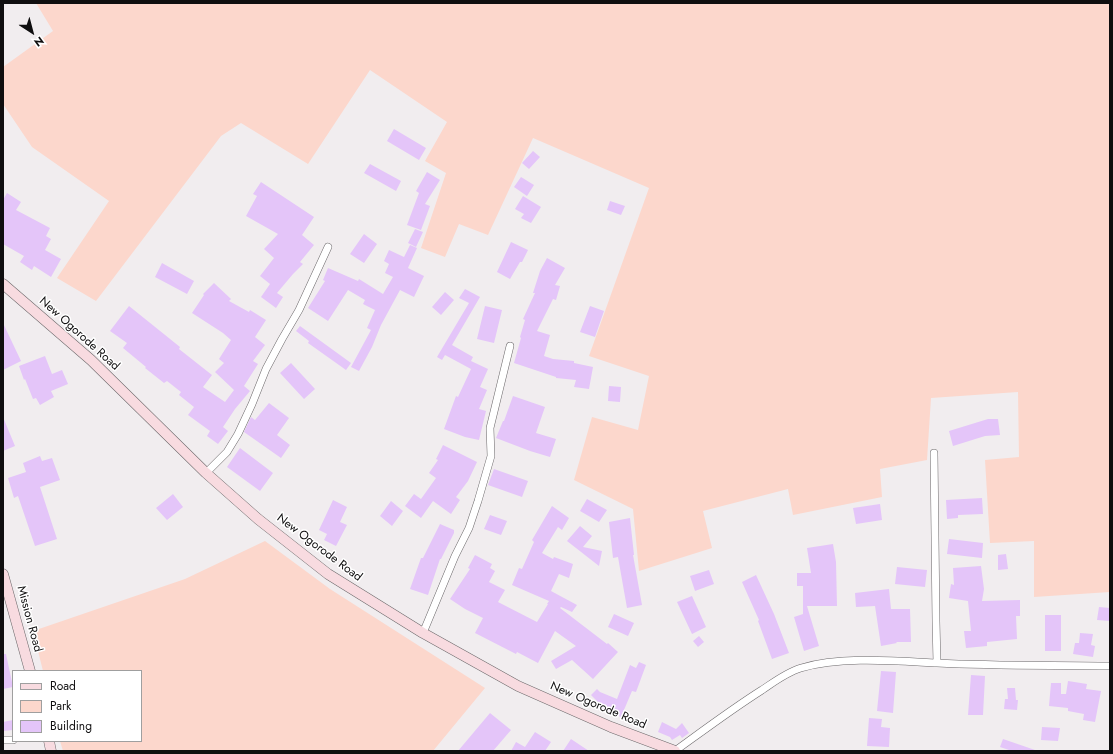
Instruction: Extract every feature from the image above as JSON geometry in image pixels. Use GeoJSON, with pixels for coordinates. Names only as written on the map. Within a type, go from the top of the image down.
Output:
{"type":"FeatureCollection","features":[{"type":"Feature","properties":{"kind":"street"},"geometry":{"type":"LineString","coordinates":[[206,473],[227,452],[238,434],[266,369],[299,310],[328,247]]}},
{"type":"Feature","properties":{"kind":"street","name":"New Ogorode Road"},"geometry":{"type":"LineString","coordinates":[[3,284],[91,360],[206,473],[258,519],[328,574],[423,634],[518,686],[659,749],[675,751]]}},
{"type":"Feature","properties":{"kind":"street"},"geometry":{"type":"LineString","coordinates":[[423,634],[452,563],[469,528],[478,501],[491,456],[490,428],[510,346]]}},
{"type":"Feature","properties":{"kind":"street"},"geometry":{"type":"LineString","coordinates":[[934,453],[937,663]]}},
{"type":"Feature","properties":{"kind":"street","name":"Mission Road"},"geometry":{"type":"LineString","coordinates":[[3,574],[5,589],[30,670]]}},
{"type":"Feature","properties":{"kind":"street"},"geometry":{"type":"LineString","coordinates":[[675,751],[744,701],[778,679],[801,668],[821,664],[853,661],[909,661],[937,663],[1110,666]]}},
{"type":"Feature","properties":{"kind":"green space"},"geometry":{"type":"Polygon","coordinates":[[[36,3],[1110,3],[1110,592],[1034,597],[1034,541],[990,543],[985,460],[1019,457],[1018,392],[931,398],[927,460],[880,469],[882,497],[793,515],[788,489],[703,511],[712,548],[639,571],[633,509],[574,480],[592,417],[638,430],[649,376],[589,356],[649,188],[533,138],[488,235],[459,224],[445,257],[421,248],[446,173],[425,161],[447,122],[370,70],[308,164],[241,123],[221,136],[96,301],[57,278],[109,201],[32,147],[3,104],[3,67],[53,31],[36,3]]]}},
{"type":"Feature","properties":{"kind":"green space"},"geometry":{"type":"Polygon","coordinates":[[[265,541],[330,589],[485,688],[433,751],[63,751],[60,742],[142,742],[142,670],[43,670],[33,631],[185,579],[265,541]]]}},
{"type":"Feature","properties":{"kind":"building"},"geometry":{"type":"Polygon","coordinates":[[[394,129],[426,148],[419,160],[387,141],[394,129]]]}},
{"type":"Feature","properties":{"kind":"building"},"geometry":{"type":"Polygon","coordinates":[[[533,151],[540,157],[529,169],[522,163],[533,151]]]}},
{"type":"Feature","properties":{"kind":"building"},"geometry":{"type":"Polygon","coordinates":[[[370,164],[401,181],[396,191],[364,173],[370,164]]]}},
{"type":"Feature","properties":{"kind":"building"},"geometry":{"type":"Polygon","coordinates":[[[427,172],[440,180],[425,204],[430,206],[421,230],[407,225],[419,193],[416,191],[427,172]]]}},
{"type":"Feature","properties":{"kind":"building"},"geometry":{"type":"Polygon","coordinates":[[[521,177],[534,185],[527,196],[514,187],[521,177]]]}},
{"type":"Feature","properties":{"kind":"building"},"geometry":{"type":"Polygon","coordinates":[[[261,182],[314,217],[302,235],[314,245],[300,262],[303,264],[277,293],[283,297],[276,308],[261,297],[270,284],[260,276],[274,258],[264,249],[278,234],[246,216],[257,196],[253,194],[261,182]]]}},
{"type":"Feature","properties":{"kind":"building"},"geometry":{"type":"Polygon","coordinates":[[[7,193],[21,202],[16,210],[50,228],[46,236],[51,239],[45,250],[61,259],[51,277],[34,266],[32,270],[20,262],[24,256],[3,244],[3,200],[7,193]]]}},
{"type":"Feature","properties":{"kind":"building"},"geometry":{"type":"Polygon","coordinates":[[[523,196],[541,207],[531,223],[521,218],[524,214],[515,209],[523,196]]]}},
{"type":"Feature","properties":{"kind":"building"},"geometry":{"type":"Polygon","coordinates":[[[610,201],[625,206],[621,215],[607,210],[610,201]]]}},
{"type":"Feature","properties":{"kind":"building"},"geometry":{"type":"Polygon","coordinates":[[[415,229],[423,232],[416,247],[408,243],[415,229]]]}},
{"type":"Feature","properties":{"kind":"building"},"geometry":{"type":"Polygon","coordinates":[[[364,234],[377,244],[364,263],[350,254],[364,234]]]}},
{"type":"Feature","properties":{"kind":"building"},"geometry":{"type":"Polygon","coordinates":[[[511,242],[528,250],[522,262],[520,262],[510,279],[497,272],[511,242]]]}},
{"type":"Feature","properties":{"kind":"building"},"geometry":{"type":"Polygon","coordinates":[[[410,245],[417,248],[408,268],[424,276],[414,297],[400,290],[359,371],[351,367],[371,330],[367,328],[375,310],[363,304],[365,300],[348,290],[328,321],[308,308],[325,281],[323,280],[328,268],[358,281],[359,279],[383,294],[393,277],[385,273],[389,264],[384,261],[389,250],[404,257],[410,245]]]}},
{"type":"Feature","properties":{"kind":"building"},"geometry":{"type":"Polygon","coordinates":[[[547,258],[565,268],[555,285],[560,286],[556,300],[553,299],[537,331],[550,335],[544,356],[553,359],[574,361],[574,363],[593,367],[589,389],[574,387],[576,380],[556,378],[514,363],[525,320],[523,319],[535,293],[533,293],[540,271],[547,258]]]}},
{"type":"Feature","properties":{"kind":"building"},"geometry":{"type":"Polygon","coordinates":[[[162,263],[194,281],[187,294],[155,277],[162,263]]]}},
{"type":"Feature","properties":{"kind":"building"},"geometry":{"type":"Polygon","coordinates":[[[214,283],[231,299],[229,301],[249,312],[250,310],[266,320],[255,337],[265,345],[253,361],[258,364],[244,386],[250,391],[235,409],[223,427],[228,431],[218,444],[207,436],[210,431],[188,415],[194,407],[179,395],[181,392],[167,381],[164,383],[145,368],[146,367],[123,348],[127,343],[110,331],[129,306],[212,375],[203,387],[225,402],[234,390],[215,372],[224,363],[219,359],[231,340],[223,333],[192,313],[204,295],[203,294],[214,283]]]}},
{"type":"Feature","properties":{"kind":"building"},"geometry":{"type":"Polygon","coordinates":[[[465,289],[480,297],[452,345],[473,357],[471,361],[488,369],[480,387],[487,390],[479,409],[486,411],[479,440],[465,437],[444,429],[456,396],[458,397],[471,369],[445,355],[442,360],[437,357],[469,303],[459,298],[465,289]]]}},
{"type":"Feature","properties":{"kind":"building"},"geometry":{"type":"Polygon","coordinates":[[[445,292],[454,300],[441,315],[432,307],[445,292]]]}},
{"type":"Feature","properties":{"kind":"building"},"geometry":{"type":"Polygon","coordinates":[[[485,306],[502,310],[494,343],[477,339],[485,306]]]}},
{"type":"Feature","properties":{"kind":"building"},"geometry":{"type":"Polygon","coordinates":[[[590,306],[604,311],[595,337],[580,332],[590,306]]]}},
{"type":"Feature","properties":{"kind":"building"},"geometry":{"type":"Polygon","coordinates":[[[3,323],[21,361],[3,370],[3,323]]]}},
{"type":"Feature","properties":{"kind":"building"},"geometry":{"type":"Polygon","coordinates":[[[300,326],[351,363],[346,370],[308,343],[309,341],[296,331],[300,326]]]}},
{"type":"Feature","properties":{"kind":"building"},"geometry":{"type":"Polygon","coordinates":[[[45,356],[52,374],[62,370],[68,384],[51,391],[54,397],[40,405],[36,398],[33,399],[19,366],[45,356]]]}},
{"type":"Feature","properties":{"kind":"building"},"geometry":{"type":"Polygon","coordinates":[[[291,363],[315,389],[304,399],[280,373],[291,363]]]}},
{"type":"Feature","properties":{"kind":"building"},"geometry":{"type":"Polygon","coordinates":[[[609,386],[621,387],[620,402],[608,401],[609,386]]]}},
{"type":"Feature","properties":{"kind":"building"},"geometry":{"type":"Polygon","coordinates":[[[513,396],[545,407],[536,433],[556,439],[550,457],[496,438],[513,396]]]}},
{"type":"Feature","properties":{"kind":"building"},"geometry":{"type":"Polygon","coordinates":[[[269,403],[289,418],[277,435],[290,445],[281,458],[244,432],[251,417],[255,420],[269,403]]]}},
{"type":"Feature","properties":{"kind":"building"},"geometry":{"type":"Polygon","coordinates":[[[3,417],[15,446],[3,451],[3,417]]]}},
{"type":"Feature","properties":{"kind":"building"},"geometry":{"type":"Polygon","coordinates":[[[988,419],[998,419],[1000,435],[985,436],[953,446],[949,431],[988,419]]]}},
{"type":"Feature","properties":{"kind":"building"},"geometry":{"type":"Polygon","coordinates":[[[443,445],[477,462],[468,481],[456,497],[460,500],[451,514],[433,501],[421,518],[405,506],[414,494],[421,499],[436,478],[429,473],[438,460],[436,459],[443,445]]]}},
{"type":"Feature","properties":{"kind":"building"},"geometry":{"type":"Polygon","coordinates":[[[240,448],[273,473],[260,491],[227,467],[240,448]]]}},
{"type":"Feature","properties":{"kind":"building"},"geometry":{"type":"Polygon","coordinates":[[[40,456],[42,461],[52,458],[60,480],[40,487],[57,539],[35,546],[18,496],[14,498],[8,478],[26,472],[23,463],[40,456]]]}},
{"type":"Feature","properties":{"kind":"building"},"geometry":{"type":"Polygon","coordinates":[[[494,469],[528,481],[522,497],[488,485],[494,469]]]}},
{"type":"Feature","properties":{"kind":"building"},"geometry":{"type":"Polygon","coordinates":[[[173,494],[183,507],[167,520],[156,508],[173,494]]]}},
{"type":"Feature","properties":{"kind":"building"},"geometry":{"type":"Polygon","coordinates":[[[982,498],[983,514],[958,515],[958,518],[947,519],[946,500],[982,498]]]}},
{"type":"Feature","properties":{"kind":"building"},"geometry":{"type":"Polygon","coordinates":[[[587,499],[607,510],[599,522],[580,511],[587,499]]]}},
{"type":"Feature","properties":{"kind":"building"},"geometry":{"type":"Polygon","coordinates":[[[333,500],[347,507],[340,522],[347,525],[336,546],[324,540],[327,534],[319,530],[333,500]]]}},
{"type":"Feature","properties":{"kind":"building"},"geometry":{"type":"Polygon","coordinates":[[[391,501],[403,511],[392,526],[380,516],[391,501]]]}},
{"type":"Feature","properties":{"kind":"building"},"geometry":{"type":"Polygon","coordinates":[[[880,504],[882,520],[856,524],[853,508],[880,504]]]}},
{"type":"Feature","properties":{"kind":"building"},"geometry":{"type":"Polygon","coordinates":[[[552,506],[569,518],[562,530],[558,527],[542,553],[553,559],[554,557],[573,564],[569,578],[559,574],[551,591],[577,605],[572,612],[561,607],[560,608],[618,652],[593,679],[572,660],[556,669],[551,661],[576,646],[555,631],[538,663],[517,652],[516,654],[475,633],[483,618],[450,599],[470,569],[468,568],[475,555],[492,564],[490,568],[495,571],[489,582],[505,590],[498,602],[537,622],[549,601],[512,585],[519,568],[522,569],[534,542],[532,540],[552,506]]]}},
{"type":"Feature","properties":{"kind":"building"},"geometry":{"type":"Polygon","coordinates":[[[490,515],[507,521],[501,535],[484,529],[490,515]]]}},
{"type":"Feature","properties":{"kind":"building"},"geometry":{"type":"Polygon","coordinates":[[[630,518],[633,555],[642,605],[627,608],[618,557],[613,558],[609,522],[630,518]]]}},
{"type":"Feature","properties":{"kind":"building"},"geometry":{"type":"Polygon","coordinates":[[[440,524],[454,530],[454,533],[440,559],[428,595],[410,589],[421,558],[423,558],[440,524]]]}},
{"type":"Feature","properties":{"kind":"building"},"geometry":{"type":"Polygon","coordinates":[[[580,526],[592,536],[583,547],[602,551],[599,566],[567,541],[580,526]]]}},
{"type":"Feature","properties":{"kind":"building"},"geometry":{"type":"Polygon","coordinates":[[[949,539],[983,543],[982,558],[947,554],[949,539]]]}},
{"type":"Feature","properties":{"kind":"building"},"geometry":{"type":"Polygon","coordinates":[[[833,544],[836,562],[837,606],[807,606],[819,646],[804,651],[794,617],[803,614],[803,586],[797,586],[797,573],[811,573],[807,548],[833,544]]]}},
{"type":"Feature","properties":{"kind":"building"},"geometry":{"type":"Polygon","coordinates":[[[1006,554],[1008,569],[998,570],[998,555],[1006,554]]]}},
{"type":"Feature","properties":{"kind":"building"},"geometry":{"type":"Polygon","coordinates":[[[981,566],[984,589],[982,601],[1020,600],[1020,616],[1016,616],[1017,639],[987,642],[987,646],[966,648],[964,631],[971,631],[968,601],[949,598],[951,584],[954,585],[953,568],[981,566]]]}},
{"type":"Feature","properties":{"kind":"building"},"geometry":{"type":"Polygon","coordinates":[[[897,567],[927,570],[925,587],[895,584],[897,567]]]}},
{"type":"Feature","properties":{"kind":"building"},"geometry":{"type":"Polygon","coordinates":[[[709,570],[714,584],[695,591],[690,576],[709,570]]]}},
{"type":"Feature","properties":{"kind":"building"},"geometry":{"type":"Polygon","coordinates":[[[756,575],[774,614],[789,653],[772,659],[758,621],[759,620],[742,582],[756,575]]]}},
{"type":"Feature","properties":{"kind":"building"},"geometry":{"type":"Polygon","coordinates":[[[889,589],[891,609],[910,609],[911,642],[896,642],[897,643],[881,646],[875,606],[856,607],[855,593],[889,589]]]}},
{"type":"Feature","properties":{"kind":"building"},"geometry":{"type":"Polygon","coordinates":[[[692,596],[706,627],[692,634],[677,602],[692,596]]]}},
{"type":"Feature","properties":{"kind":"building"},"geometry":{"type":"Polygon","coordinates":[[[1099,607],[1110,608],[1110,621],[1097,620],[1099,607]]]}},
{"type":"Feature","properties":{"kind":"building"},"geometry":{"type":"Polygon","coordinates":[[[614,614],[634,623],[628,636],[608,627],[614,614]]]}},
{"type":"Feature","properties":{"kind":"building"},"geometry":{"type":"Polygon","coordinates":[[[1045,615],[1061,615],[1061,651],[1045,651],[1045,615]]]}},
{"type":"Feature","properties":{"kind":"building"},"geometry":{"type":"Polygon","coordinates":[[[1080,633],[1093,634],[1091,645],[1095,646],[1093,657],[1073,654],[1075,643],[1079,643],[1080,633]]]}},
{"type":"Feature","properties":{"kind":"building"},"geometry":{"type":"Polygon","coordinates":[[[699,636],[704,642],[698,647],[693,641],[699,636]]]}},
{"type":"Feature","properties":{"kind":"building"},"geometry":{"type":"Polygon","coordinates":[[[3,654],[6,654],[12,687],[3,689],[3,654]]]}},
{"type":"Feature","properties":{"kind":"building"},"geometry":{"type":"Polygon","coordinates":[[[639,662],[646,665],[636,692],[632,691],[621,717],[601,709],[602,706],[591,695],[597,689],[600,692],[617,699],[630,665],[636,668],[639,662]]]}},
{"type":"Feature","properties":{"kind":"building"},"geometry":{"type":"Polygon","coordinates":[[[881,671],[896,672],[893,713],[877,711],[881,671]]]}},
{"type":"Feature","properties":{"kind":"building"},"geometry":{"type":"Polygon","coordinates":[[[971,675],[985,676],[983,715],[968,715],[971,675]]]}},
{"type":"Feature","properties":{"kind":"building"},"geometry":{"type":"Polygon","coordinates":[[[1068,681],[1087,684],[1086,689],[1101,691],[1095,722],[1083,720],[1084,714],[1068,711],[1068,708],[1049,706],[1051,683],[1061,683],[1061,694],[1066,694],[1068,681]]]}},
{"type":"Feature","properties":{"kind":"building"},"geometry":{"type":"Polygon","coordinates":[[[1007,688],[1015,688],[1016,700],[1018,700],[1017,710],[1004,709],[1005,699],[1008,699],[1007,688]]]}},
{"type":"Feature","properties":{"kind":"building"},"geometry":{"type":"Polygon","coordinates":[[[490,713],[511,730],[493,751],[458,751],[490,713]]]}},
{"type":"Feature","properties":{"kind":"building"},"geometry":{"type":"Polygon","coordinates":[[[869,718],[882,719],[881,727],[890,728],[889,747],[867,746],[869,718]]]}},
{"type":"Feature","properties":{"kind":"building"},"geometry":{"type":"Polygon","coordinates":[[[12,720],[12,730],[3,731],[3,722],[12,720]]]}},
{"type":"Feature","properties":{"kind":"building"},"geometry":{"type":"Polygon","coordinates":[[[662,722],[676,729],[682,723],[689,733],[682,738],[680,735],[672,740],[670,737],[658,732],[662,722]]]}},
{"type":"Feature","properties":{"kind":"building"},"geometry":{"type":"Polygon","coordinates":[[[1042,727],[1060,728],[1058,741],[1041,740],[1042,727]]]}},
{"type":"Feature","properties":{"kind":"building"},"geometry":{"type":"Polygon","coordinates":[[[535,732],[551,742],[545,751],[511,751],[516,742],[525,747],[535,732]]]}},
{"type":"Feature","properties":{"kind":"building"},"geometry":{"type":"Polygon","coordinates":[[[571,739],[589,751],[563,751],[571,739]]]}},
{"type":"Feature","properties":{"kind":"building"},"geometry":{"type":"Polygon","coordinates":[[[1003,739],[1035,751],[1012,751],[1000,747],[1003,739]]]}}]}
